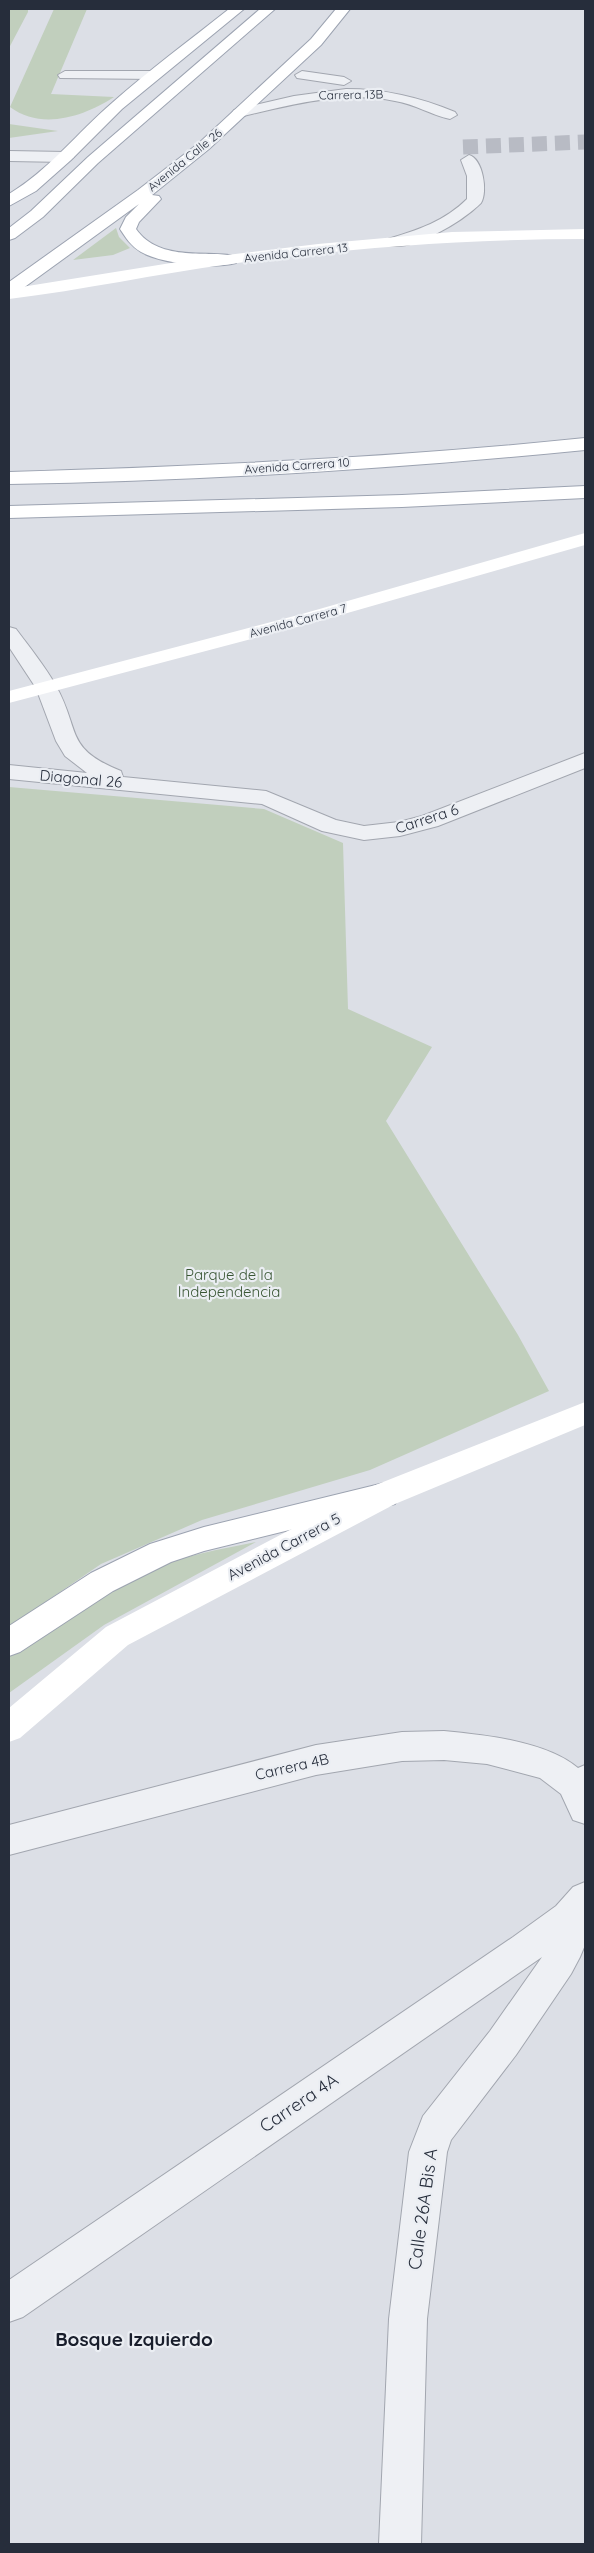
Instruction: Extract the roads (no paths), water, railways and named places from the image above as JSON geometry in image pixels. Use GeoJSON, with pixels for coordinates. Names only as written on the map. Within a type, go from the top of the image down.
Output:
{"type":"FeatureCollection","features":[{"type":"Feature","properties":{"kind":"main road"},"geometry":{"type":"LineString","coordinates":[[9,201],[30,188],[66,157],[117,106],[237,9]]}},
{"type":"Feature","properties":{"kind":"main road"},"geometry":{"type":"LineString","coordinates":[[9,235],[37,214],[93,160],[268,9]]}},
{"type":"Feature","properties":{"kind":"main road","name":"Avenida Calle 26"},"geometry":{"type":"LineString","coordinates":[[14,290],[204,146],[316,42],[343,9]]}},
{"type":"Feature","properties":{"kind":"main road"},"geometry":{"type":"LineString","coordinates":[[66,157],[135,107],[219,53]]}},
{"type":"Feature","properties":{"kind":"main road"},"geometry":{"type":"LineString","coordinates":[[204,146],[132,220],[128,229],[132,237],[151,252],[189,258],[230,260]]}},
{"type":"Feature","properties":{"kind":"main road","name":"Avenida Carrera 13"},"geometry":{"type":"LineString","coordinates":[[14,290],[230,260],[394,242],[502,234],[585,234]]}},
{"type":"Feature","properties":{"kind":"main road","name":"Avenida Carrera 10"},"geometry":{"type":"LineString","coordinates":[[9,478],[229,471],[505,452],[585,444]]}},
{"type":"Feature","properties":{"kind":"main road"},"geometry":{"type":"LineString","coordinates":[[9,512],[402,501],[585,492]]}},
{"type":"Feature","properties":{"kind":"main road","name":"Avenida Carrera 7"},"geometry":{"type":"LineString","coordinates":[[9,697],[309,618],[585,539]]}},
{"type":"Feature","properties":{"kind":"main road","name":"Avenida Carrera 5"},"geometry":{"type":"LineString","coordinates":[[9,1728],[117,1636],[384,1495],[585,1412]]}},
{"type":"Feature","properties":{"kind":"main road"},"geometry":{"type":"LineString","coordinates":[[9,1643],[102,1582],[161,1553],[204,1538],[384,1495]]}},
{"type":"Feature","properties":{"kind":"street"},"geometry":{"type":"LineString","coordinates":[[65,75],[154,75]]}},
{"type":"Feature","properties":{"kind":"street","name":"Carrera 13B"},"geometry":{"type":"LineString","coordinates":[[302,75],[330,80],[397,84],[417,88],[438,98],[450,115]]}},
{"type":"Feature","properties":{"kind":"street","name":"Carrera 13B"},"geometry":{"type":"LineString","coordinates":[[240,113],[304,97],[367,93],[412,98],[450,115]]}},
{"type":"Feature","properties":{"kind":"street"},"geometry":{"type":"LineString","coordinates":[[450,115],[458,133]]}},
{"type":"Feature","properties":{"kind":"street"},"geometry":{"type":"LineString","coordinates":[[9,156],[66,157]]}},
{"type":"Feature","properties":{"kind":"street"},"geometry":{"type":"LineString","coordinates":[[394,242],[444,226],[455,220],[475,200],[476,189],[469,160]]}},
{"type":"Feature","properties":{"kind":"street","name":"Diagonal 26"},"geometry":{"type":"LineString","coordinates":[[9,633],[47,688],[65,740],[78,758],[98,772],[153,786]]}},
{"type":"Feature","properties":{"kind":"street","name":"Carrera 6"},"geometry":{"type":"LineString","coordinates":[[266,798],[315,820],[343,830],[364,833],[384,832],[430,821],[585,760]]}},
{"type":"Feature","properties":{"kind":"street","name":"Diagonal 26"},"geometry":{"type":"LineString","coordinates":[[9,772],[266,798]]}},
{"type":"Feature","properties":{"kind":"street","name":"Carrera 4B"},"geometry":{"type":"LineString","coordinates":[[9,1840],[314,1761],[389,1748],[439,1744],[476,1746],[506,1752],[560,1770],[581,1791]]}},
{"type":"Feature","properties":{"kind":"street","name":"Carrera 4A"},"geometry":{"type":"LineString","coordinates":[[9,2303],[576,1908]]}},
{"type":"Feature","properties":{"kind":"street","name":"Calle 26A Bis A"},"geometry":{"type":"LineString","coordinates":[[400,2544],[408,2319],[428,2152],[436,2129],[503,2043],[559,1962],[568,1944],[576,1908]]}},
{"type":"Feature","properties":{"kind":"tunnel"},"geometry":{"type":"LineString","coordinates":[[463,147],[585,142]]}},
{"type":"Feature","properties":{"kind":"district","name":"Bosque Izquierdo"},"geometry":{"type":"Point","coordinates":[134,2339]}},
{"type":"Feature","properties":{"kind":"park label","name":"Parque de la Independencia"},"geometry":{"type":"Point","coordinates":[229,1284]}}]}
